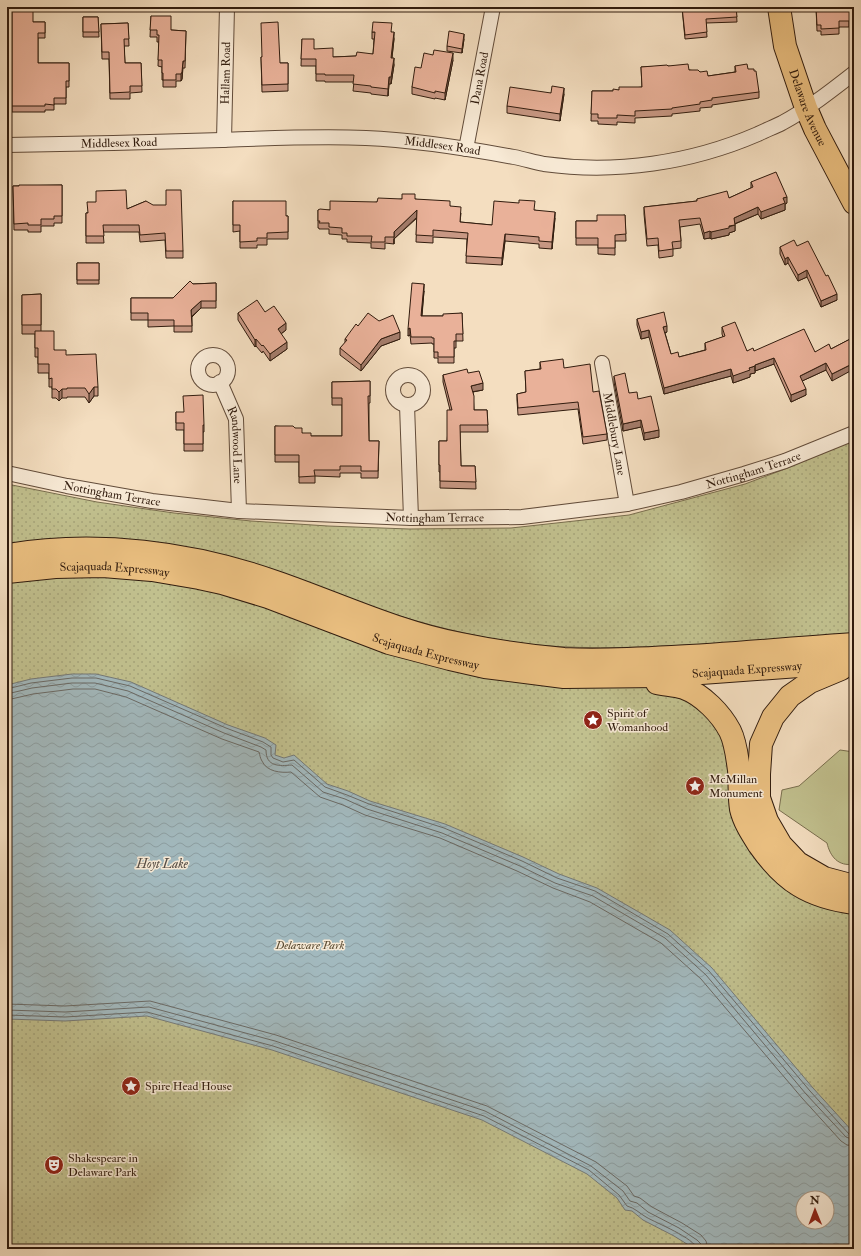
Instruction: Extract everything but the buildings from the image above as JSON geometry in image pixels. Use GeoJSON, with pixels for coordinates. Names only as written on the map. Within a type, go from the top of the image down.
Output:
{"type":"FeatureCollection","features":[{"type":"Feature","properties":{"kind":"main road","name":"Delaware Avenue"},"geometry":{"type":"LineString","coordinates":[[778,7],[785,46],[806,108],[815,130],[854,202]]}},
{"type":"Feature","properties":{"kind":"main road","name":"Scajaquada Expressway"},"geometry":{"type":"LineString","coordinates":[[7,555],[57,550],[107,550],[155,553],[204,561],[275,582],[366,616],[433,638],[519,655],[565,659],[619,660],[849,643]]}},
{"type":"Feature","properties":{"kind":"main road","name":"Scajaquada Expressway"},"geometry":{"type":"LineString","coordinates":[[7,572],[55,567],[103,566],[175,573],[222,583],[246,590],[389,643],[450,659],[509,670],[564,677],[627,677],[854,662]]}},
{"type":"Feature","properties":{"kind":"main road"},"geometry":{"type":"LineString","coordinates":[[854,666],[838,670],[810,682],[790,696],[773,717],[761,744],[759,798],[767,821],[781,845],[798,863],[824,878],[854,886]]}},
{"type":"Feature","properties":{"kind":"main road"},"geometry":{"type":"LineString","coordinates":[[627,677],[684,688],[705,700],[719,715],[730,732],[736,749],[739,770],[741,810],[747,824],[769,859],[783,874],[798,885],[820,896],[854,903]]}},
{"type":"Feature","properties":{"kind":"street","name":"Hallam Road"},"geometry":{"type":"LineString","coordinates":[[224,140],[227,7]]}},
{"type":"Feature","properties":{"kind":"street","name":"Dana Road"},"geometry":{"type":"LineString","coordinates":[[466,150],[493,7]]}},
{"type":"Feature","properties":{"kind":"street","name":"Middlesex Road"},"geometry":{"type":"LineString","coordinates":[[7,146],[254,138],[364,138],[403,140],[569,167],[650,164],[691,157],[739,142],[782,123],[822,98],[854,73]]}},
{"type":"Feature","properties":{"kind":"street","name":"Middlebury Lane"},"geometry":{"type":"LineString","coordinates":[[602,363],[627,504]]}},
{"type":"Feature","properties":{"kind":"street","name":"Randwood Lane"},"geometry":{"type":"LineString","coordinates":[[220,382],[236,419],[239,511]]}},
{"type":"Feature","properties":{"kind":"street"},"geometry":{"type":"LineString","coordinates":[[407,405],[411,518]]}},
{"type":"Feature","properties":{"kind":"street","name":"Nottingham Terrace"},"geometry":{"type":"LineString","coordinates":[[7,473],[67,486],[152,501],[239,511],[411,518],[522,517],[627,504],[681,492],[794,458],[854,433]]}},
{"type":"Feature","properties":{"kind":"green space"},"geometry":{"type":"Polygon","coordinates":[[[854,440],[854,636],[643,647],[600,648],[537,645],[466,633],[396,615],[7,544],[7,484],[97,502],[174,513],[251,521],[409,529],[511,528],[629,515],[745,484],[854,440]]]}},
{"type":"Feature","properties":{"kind":"green space","name":"Delaware Park"},"geometry":{"type":"Polygon","coordinates":[[[91,576],[175,583],[662,687],[684,694],[720,727],[737,805],[854,913],[854,1249],[7,1249],[7,583],[36,579],[91,576]]]}},
{"type":"Feature","properties":{"kind":"green space"},"geometry":{"type":"Polygon","coordinates":[[[840,750],[854,752],[854,864],[843,864],[836,860],[830,852],[827,843],[779,810],[782,790],[799,786],[840,750]]]}},
{"type":"Feature","properties":{"kind":"water","name":"Hoyt Lake"},"geometry":{"type":"Polygon","coordinates":[[[72,674],[96,674],[131,682],[228,725],[265,738],[276,745],[275,755],[284,758],[294,755],[327,784],[348,791],[370,801],[445,824],[559,874],[597,888],[670,930],[712,968],[813,1088],[854,1133],[854,1249],[695,1249],[643,1220],[632,1211],[625,1210],[617,1198],[587,1174],[482,1120],[272,1050],[147,1016],[65,1021],[7,1019],[7,685],[31,679],[72,674]]]}},
{"type":"Feature","properties":{"kind":"place","name":"Spirit of Womanhood"},"geometry":{"type":"Point","coordinates":[593,720]}},
{"type":"Feature","properties":{"kind":"place","name":"McMillan Monument"},"geometry":{"type":"Point","coordinates":[695,786]}},
{"type":"Feature","properties":{"kind":"place","name":"Spire Head House"},"geometry":{"type":"Point","coordinates":[131,1086]}},
{"type":"Feature","properties":{"kind":"place","name":"Shakespeare in Delaware Park"},"geometry":{"type":"Point","coordinates":[54,1165]}}]}
